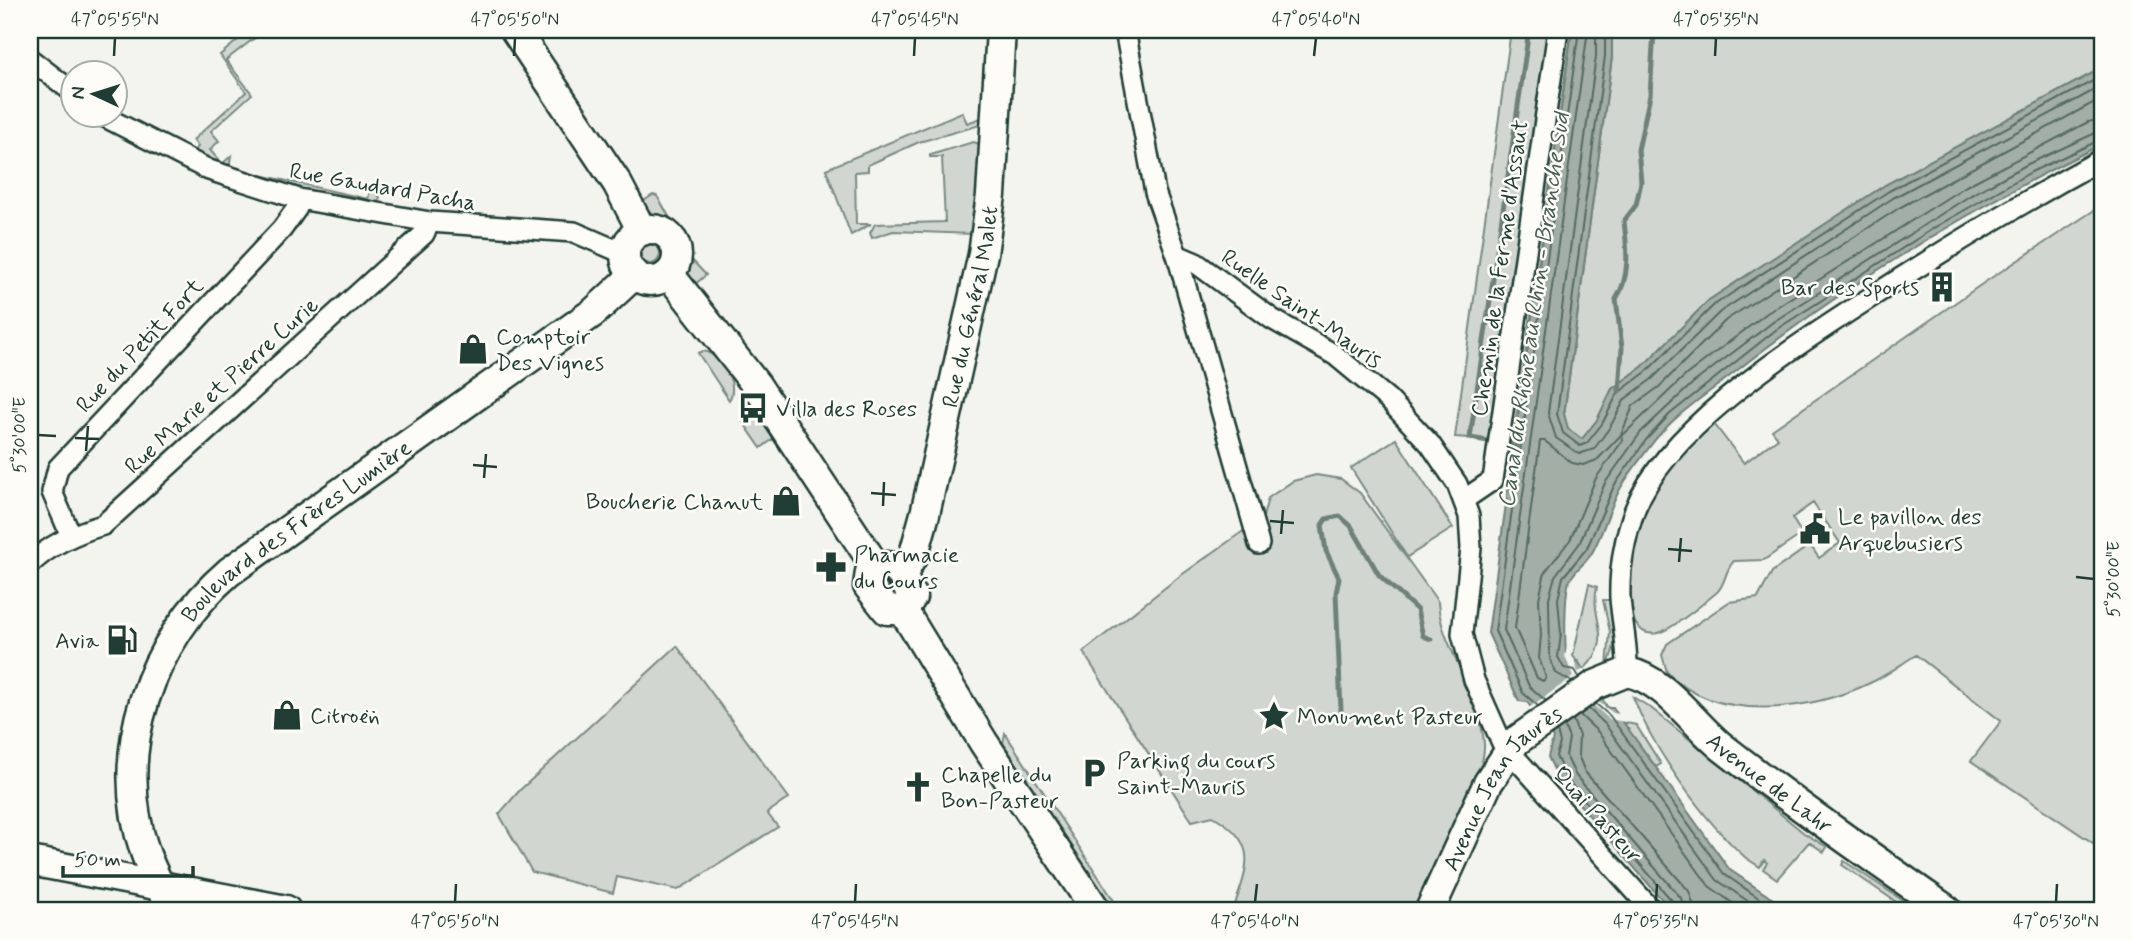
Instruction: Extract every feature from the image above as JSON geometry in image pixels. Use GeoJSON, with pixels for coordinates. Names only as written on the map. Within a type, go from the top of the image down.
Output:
{"type":"FeatureCollection","features":[{"type":"Feature","properties":{"kind":"main road"},"geometry":{"type":"LineString","coordinates":[[515,30],[617,183],[642,231]]}},
{"type":"Feature","properties":{"kind":"main road","name":"Rue du Général Malet"},"geometry":{"type":"LineString","coordinates":[[889,571],[914,554],[983,254],[992,183],[1001,30]]}},
{"type":"Feature","properties":{"kind":"main road"},"geometry":{"type":"LineString","coordinates":[[659,230],[673,241],[677,258],[669,274],[655,280],[630,264],[630,240],[642,231],[659,230]]}},
{"type":"Feature","properties":{"kind":"main road","name":"Boulevard des Frères Lumière"},"geometry":{"type":"LineString","coordinates":[[165,898],[142,840],[134,778],[134,752],[142,708],[153,677],[190,610],[229,572],[594,312],[630,264]]}},
{"type":"Feature","properties":{"kind":"main road"},"geometry":{"type":"LineString","coordinates":[[669,274],[757,386],[889,571],[912,597],[904,610],[984,743],[1096,910]]}},
{"type":"Feature","properties":{"kind":"main road","name":"Avenue Jean Jaurès"},"geometry":{"type":"LineString","coordinates":[[1432,905],[1488,783],[1508,751],[1536,725],[1595,685],[1627,672]]}},
{"type":"Feature","properties":{"kind":"main road","name":"Avenue de Lahr"},"geometry":{"type":"LineString","coordinates":[[1627,672],[1647,679],[1719,745],[1848,841],[1947,910]]}},
{"type":"Feature","properties":{"kind":"main road"},"geometry":{"type":"LineString","coordinates":[[30,860],[165,898],[286,910]]}},
{"type":"Feature","properties":{"kind":"street"},"geometry":{"type":"LineString","coordinates":[[1125,30],[1155,192],[1170,242],[1177,255],[1259,544]]}},
{"type":"Feature","properties":{"kind":"street","name":"Chemin de la Ferme d'Assaut"},"geometry":{"type":"LineString","coordinates":[[1465,499],[1493,480],[1558,30]]}},
{"type":"Feature","properties":{"kind":"street"},"geometry":{"type":"LineString","coordinates":[[30,59],[60,82]]}},
{"type":"Feature","properties":{"kind":"street","name":"Rue Gaudard Pacha"},"geometry":{"type":"LineString","coordinates":[[130,130],[209,170],[299,199],[430,222],[574,232],[630,264]]}},
{"type":"Feature","properties":{"kind":"street"},"geometry":{"type":"LineString","coordinates":[[1627,672],[1620,598],[1629,527],[1653,475],[1679,444],[1724,403],[1801,343],[1963,239],[2102,159]]}},
{"type":"Feature","properties":{"kind":"street","name":"Rue du Petit Fort"},"geometry":{"type":"LineString","coordinates":[[71,536],[52,492],[58,468],[282,229],[297,208],[299,199]]}},
{"type":"Feature","properties":{"kind":"street","name":"Rue Marie et Pierre Curie"},"geometry":{"type":"LineString","coordinates":[[30,564],[44,551],[71,536],[103,524],[150,484],[424,234],[430,222]]}},
{"type":"Feature","properties":{"kind":"street","name":"Ruelle Saint-Mauris"},"geometry":{"type":"LineString","coordinates":[[1177,255],[1196,263],[1272,319],[1335,355],[1377,391],[1430,444],[1465,499],[1471,532],[1462,625],[1464,645],[1474,680],[1508,751]]}},
{"type":"Feature","properties":{"kind":"street","name":"Quai Pasteur"},"geometry":{"type":"LineString","coordinates":[[1508,751],[1652,910]]}},
{"type":"Feature","properties":{"kind":"shaded area"},"geometry":{"type":"Polygon","coordinates":[[[250,30],[265,30],[226,60],[252,94],[211,131],[219,141],[210,150],[222,164],[231,156],[229,168],[368,199],[371,186],[374,187],[380,198],[374,206],[238,175],[192,153],[198,147],[193,140],[246,92],[220,55],[250,30]]]}},
{"type":"Feature","properties":{"kind":"shaded area"},"geometry":{"type":"Polygon","coordinates":[[[1511,30],[1572,30],[1513,441],[1455,437],[1511,30]]]}},
{"type":"Feature","properties":{"kind":"shaded area"},"geometry":{"type":"Polygon","coordinates":[[[1612,30],[2102,30],[2102,68],[1885,185],[1709,300],[1642,367],[1612,389],[1597,420],[1582,439],[1568,429],[1564,415],[1612,57],[1612,30]]]}},
{"type":"Feature","properties":{"kind":"shaded area"},"geometry":{"type":"Polygon","coordinates":[[[962,112],[967,123],[984,117],[984,124],[919,142],[868,165],[868,171],[855,172],[856,224],[871,224],[851,235],[826,169],[962,112]]]}},
{"type":"Feature","properties":{"kind":"shaded area"},"geometry":{"type":"Polygon","coordinates":[[[973,142],[983,145],[973,234],[893,231],[872,238],[870,233],[875,224],[945,222],[942,157],[930,155],[973,142]]]}},
{"type":"Feature","properties":{"kind":"shaded area"},"geometry":{"type":"Polygon","coordinates":[[[653,195],[657,196],[670,218],[668,221],[655,218],[642,202],[653,195]]]}},
{"type":"Feature","properties":{"kind":"shaded area"},"geometry":{"type":"Polygon","coordinates":[[[2102,205],[2102,849],[1971,761],[2001,721],[1916,655],[1876,680],[1847,693],[1793,706],[1765,708],[1737,706],[1711,700],[1687,689],[1667,672],[1662,655],[1667,644],[1729,602],[1758,598],[1772,572],[1810,545],[1819,558],[1840,543],[1813,503],[1792,518],[1802,534],[1764,560],[1734,561],[1716,593],[1664,631],[1644,632],[1635,623],[1630,608],[1628,571],[1637,527],[1651,497],[1667,473],[1708,426],[1715,425],[1744,463],[1778,438],[1772,430],[1985,282],[2102,205]]]}},
{"type":"Feature","properties":{"kind":"shaded area"},"geometry":{"type":"Polygon","coordinates":[[[650,244],[657,247],[660,254],[657,261],[650,264],[643,261],[640,254],[643,247],[650,244]]]}},
{"type":"Feature","properties":{"kind":"shaded area"},"geometry":{"type":"Polygon","coordinates":[[[691,259],[706,275],[693,286],[686,273],[687,261],[691,259]]]}},
{"type":"Feature","properties":{"kind":"shaded area"},"geometry":{"type":"Polygon","coordinates":[[[703,351],[722,364],[730,378],[732,393],[729,400],[698,353],[703,351]]]}},
{"type":"Feature","properties":{"kind":"shaded area"},"geometry":{"type":"Polygon","coordinates":[[[758,420],[773,429],[773,439],[761,448],[743,422],[758,420]]]}},
{"type":"Feature","properties":{"kind":"shaded area"},"geometry":{"type":"Polygon","coordinates":[[[1396,439],[1453,528],[1407,557],[1351,468],[1396,439]]]}},
{"type":"Feature","properties":{"kind":"shaded area"},"geometry":{"type":"Polygon","coordinates":[[[1316,475],[1341,479],[1360,493],[1438,602],[1443,626],[1482,729],[1484,749],[1474,788],[1414,910],[1233,910],[1246,868],[1244,846],[1228,826],[1213,816],[1192,821],[1083,652],[1180,576],[1263,517],[1268,498],[1293,481],[1316,475]]]}},
{"type":"Feature","properties":{"kind":"shaded area"},"geometry":{"type":"Polygon","coordinates":[[[1589,584],[1597,587],[1595,599],[1600,639],[1593,659],[1583,670],[1573,656],[1589,584]]]}},
{"type":"Feature","properties":{"kind":"shaded area"},"geometry":{"type":"Polygon","coordinates":[[[1603,600],[1614,600],[1615,642],[1607,666],[1610,632],[1603,600]]]}},
{"type":"Feature","properties":{"kind":"shaded area"},"geometry":{"type":"Polygon","coordinates":[[[677,646],[789,798],[767,813],[778,827],[678,890],[617,877],[613,893],[532,872],[499,814],[520,790],[677,646]]]}},
{"type":"Feature","properties":{"kind":"shaded area"},"geometry":{"type":"Polygon","coordinates":[[[1633,697],[1651,708],[1804,833],[1827,847],[1824,852],[1809,842],[1777,879],[1763,869],[1767,863],[1764,860],[1760,867],[1746,858],[1713,824],[1681,784],[1653,740],[1633,697]]]}},
{"type":"Feature","properties":{"kind":"shaded area"},"geometry":{"type":"Polygon","coordinates":[[[1622,722],[1636,725],[1661,764],[1656,767],[1622,722]]]}},
{"type":"Feature","properties":{"kind":"shaded area"},"geometry":{"type":"Polygon","coordinates":[[[1005,733],[1120,910],[1111,910],[1003,743],[1005,733]]]}},
{"type":"Feature","properties":{"kind":"shaded area"},"geometry":{"type":"Polygon","coordinates":[[[1844,861],[1917,910],[1908,910],[1842,865],[1844,861]]]}},
{"type":"Feature","properties":{"kind":"water","name":"Canal du Rhône au Rhin - Branche Sud"},"geometry":{"type":"Polygon","coordinates":[[[1572,30],[1612,30],[1612,57],[1564,414],[1568,429],[1582,439],[1597,420],[1612,389],[1642,367],[1709,300],[1885,185],[2102,68],[2102,144],[2004,195],[1908,251],[1770,345],[1686,409],[1659,435],[1629,475],[1614,500],[1593,551],[1570,580],[1565,622],[1568,663],[1578,661],[1608,708],[1613,708],[1730,870],[1789,910],[1671,910],[1560,782],[1548,757],[1553,738],[1527,702],[1519,701],[1488,633],[1572,30]]]}},
{"type":"Feature","properties":{"kind":"pier"},"geometry":{"type":"Polygon","coordinates":[[[1571,629],[1569,656],[1574,659],[1578,672],[1585,669],[1602,695],[1597,698],[1600,703],[1613,713],[1621,714],[1625,722],[1609,719],[1591,703],[1544,729],[1527,709],[1573,677],[1565,656],[1571,629]]]}},
{"type":"Feature","properties":{"kind":"waterway","name":"Canal du Rhône au Rhin - Branche Sud"},"geometry":{"type":"LineString","coordinates":[[1519,446],[1470,438],[1529,30]]}},
{"type":"Feature","properties":{"kind":"waterway"},"geometry":{"type":"LineString","coordinates":[[1619,391],[1622,348],[1616,299],[1626,271],[1624,221],[1636,205],[1641,182],[1638,150],[1650,95],[1654,30]]}},
{"type":"Feature","properties":{"kind":"waterway"},"geometry":{"type":"LineString","coordinates":[[1341,711],[1336,593],[1339,578],[1326,551],[1322,525],[1326,519],[1340,516],[1351,526],[1379,575],[1417,610],[1423,636],[1431,639]]}},
{"type":"Feature","properties":{"kind":"place","name":"Bar des Sports"},"geometry":{"type":"Point","coordinates":[1942,287]}},
{"type":"Feature","properties":{"kind":"place","name":"Comptoir Des Vignes"},"geometry":{"type":"Point","coordinates":[473,349]}},
{"type":"Feature","properties":{"kind":"place","name":"Villa des Roses"},"geometry":{"type":"Point","coordinates":[753,408]}},
{"type":"Feature","properties":{"kind":"place","name":"Boucherie Chanut"},"geometry":{"type":"Point","coordinates":[786,501]}},
{"type":"Feature","properties":{"kind":"place","name":"Le pavillon des Arquebusiers"},"geometry":{"type":"Point","coordinates":[1815,529]}},
{"type":"Feature","properties":{"kind":"place","name":"Pharmacie du Cours"},"geometry":{"type":"Point","coordinates":[831,567]}},
{"type":"Feature","properties":{"kind":"place","name":"Avia"},"geometry":{"type":"Point","coordinates":[122,640]}},
{"type":"Feature","properties":{"kind":"place","name":"Citroën"},"geometry":{"type":"Point","coordinates":[287,715]}},
{"type":"Feature","properties":{"kind":"place","name":"Monument Pasteur"},"geometry":{"type":"Point","coordinates":[1274,716]}},
{"type":"Feature","properties":{"kind":"place","name":"Parking du cours Saint-Mauris"},"geometry":{"type":"Point","coordinates":[1094,773]}},
{"type":"Feature","properties":{"kind":"place","name":"Chapelle du Bon-Pasteur"},"geometry":{"type":"Point","coordinates":[918,787]}}]}
